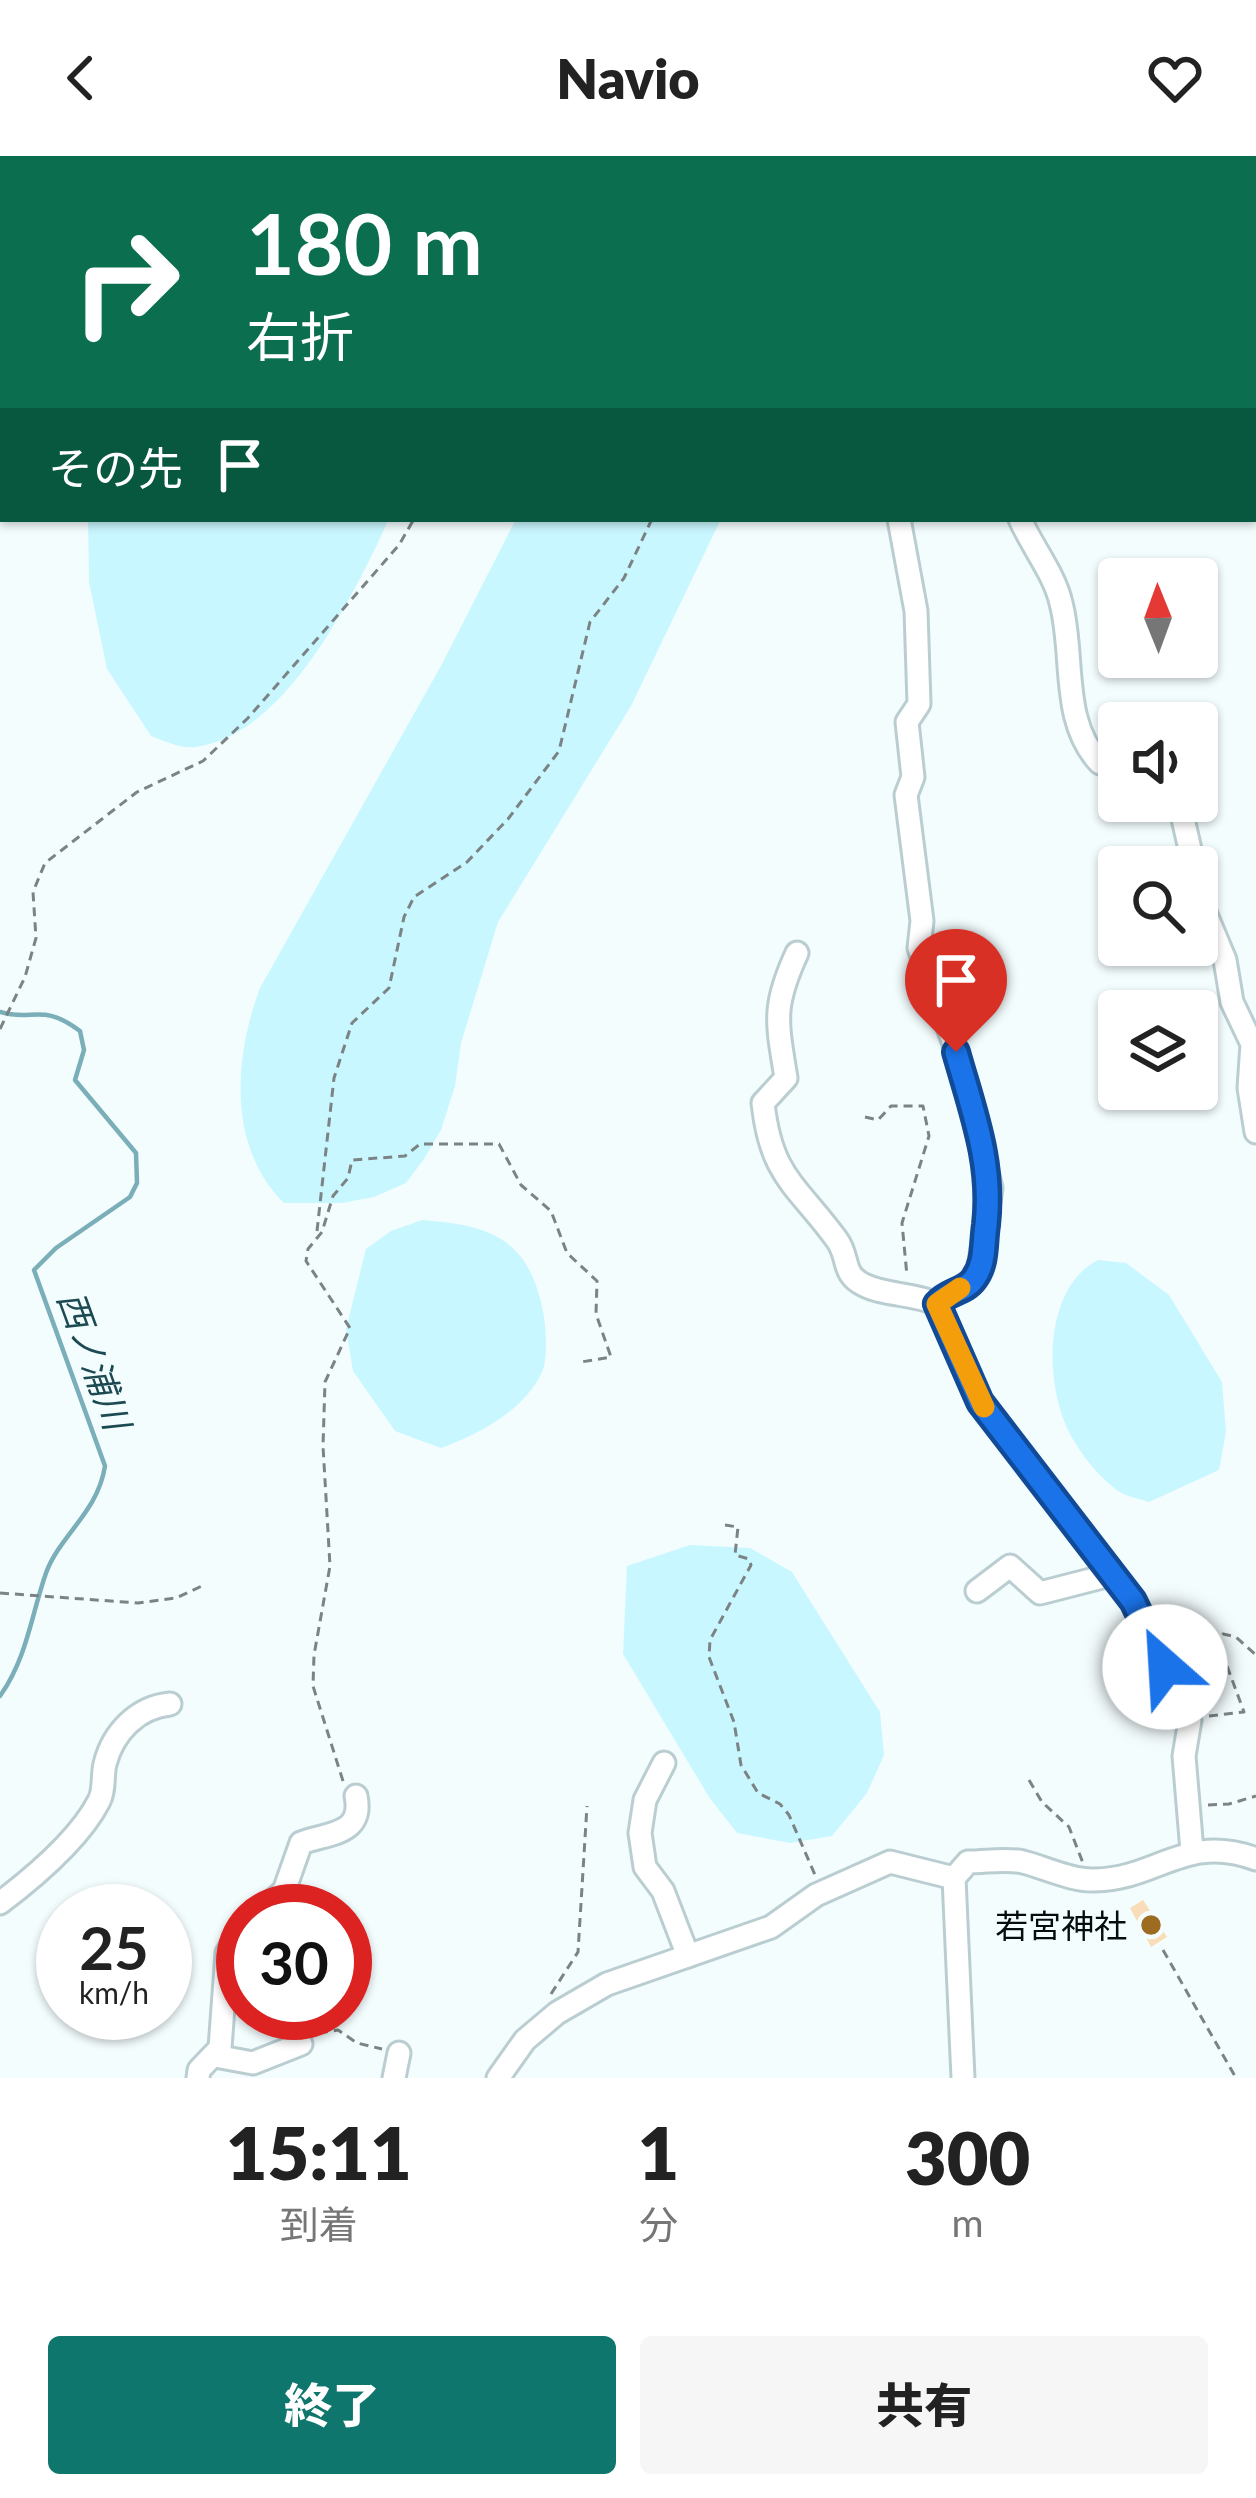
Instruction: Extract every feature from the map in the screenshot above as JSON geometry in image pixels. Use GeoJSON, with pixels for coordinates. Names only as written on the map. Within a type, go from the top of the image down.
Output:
{"type":"FeatureCollection","features":[{"type":"Feature","properties":{"kind":"street"},"geometry":{"type":"LineString","coordinates":[[899,522],[902,556],[916,610],[920,704],[908,722],[913,777],[906,795],[922,921],[919,948],[956,1052],[991,1187],[978,1275],[969,1286],[945,1294],[937,1304]]}},
{"type":"Feature","properties":{"kind":"street"},"geometry":{"type":"LineString","coordinates":[[1022,522],[1058,592],[1069,684],[1085,747],[1098,761]]}},
{"type":"Feature","properties":{"kind":"street"},"geometry":{"type":"LineString","coordinates":[[1218,943],[1232,1003],[1252,1044],[1249,1088],[1256,1132]]}},
{"type":"Feature","properties":{"kind":"street"},"geometry":{"type":"LineString","coordinates":[[797,953],[779,1001],[776,1025],[786,1078],[763,1103],[769,1150],[779,1171],[836,1238],[848,1274],[867,1287],[937,1304],[980,1402],[1133,1601],[1187,1706],[1190,1720],[1184,1756],[1192,1851]]}},
{"type":"Feature","properties":{"kind":"street"},"geometry":{"type":"LineString","coordinates":[[977,1591],[1010,1566],[1040,1593],[1110,1576]]}},
{"type":"Feature","properties":{"kind":"street"},"geometry":{"type":"LineString","coordinates":[[0,1903],[38,1875],[100,1801],[107,1756],[135,1716],[152,1706],[170,1704]]}},
{"type":"Feature","properties":{"kind":"street"},"geometry":{"type":"LineString","coordinates":[[664,1763],[645,1800],[640,1833],[645,1868],[663,1891],[688,1956]]}},
{"type":"Feature","properties":{"kind":"street"},"geometry":{"type":"LineString","coordinates":[[286,1884],[301,1843],[340,1834],[353,1824],[359,1810],[356,1796]]}},
{"type":"Feature","properties":{"kind":"street"},"geometry":{"type":"LineString","coordinates":[[963,2078],[954,1878],[968,1862],[1016,1861],[1090,1881],[1115,1878],[1192,1851],[1239,1853],[1256,1859]]}},
{"type":"Feature","properties":{"kind":"street"},"geometry":{"type":"LineString","coordinates":[[498,2078],[525,2040],[607,1984],[771,1927],[835,1887],[890,1862],[905,1862],[939,1878],[954,1878]]}},
{"type":"Feature","properties":{"kind":"street"},"geometry":{"type":"LineString","coordinates":[[198,2078],[199,2069],[214,2056],[218,2040]]}},
{"type":"Feature","properties":{"kind":"street"},"geometry":{"type":"LineString","coordinates":[[214,2056],[253,2062],[302,2044]]}},
{"type":"Feature","properties":{"kind":"street"},"geometry":{"type":"LineString","coordinates":[[394,2078],[398,2053]]}},
{"type":"Feature","properties":{"kind":"path"},"geometry":{"type":"LineString","coordinates":[[0,1029],[36,938],[33,892],[45,863],[137,792],[203,761],[400,545],[412,522]]}},
{"type":"Feature","properties":{"kind":"path"},"geometry":{"type":"LineString","coordinates":[[356,1796],[339,1777],[313,1686],[330,1566],[323,1446],[326,1382],[350,1328],[344,1312],[306,1261],[316,1234],[334,1078],[352,1023],[389,988],[404,916],[413,898],[467,862],[508,819],[559,752],[590,622],[625,578],[651,522]]}},
{"type":"Feature","properties":{"kind":"path"},"geometry":{"type":"LineString","coordinates":[[866,1117],[878,1120],[891,1106],[923,1106],[929,1136],[902,1223],[910,1296]]}},
{"type":"Feature","properties":{"kind":"path"},"geometry":{"type":"LineString","coordinates":[[316,1234],[322,1232],[333,1196],[340,1192],[352,1160],[359,1156],[405,1156],[421,1144],[499,1144],[521,1185],[551,1211],[568,1253],[596,1281],[596,1314],[610,1357],[581,1362]]}},
{"type":"Feature","properties":{"kind":"path"},"geometry":{"type":"LineString","coordinates":[[725,1525],[737,1527],[735,1555],[749,1559],[751,1565],[710,1640],[713,1676],[734,1722],[741,1765],[751,1785],[780,1804],[819,1882],[835,1887]]}},
{"type":"Feature","properties":{"kind":"path"},"geometry":{"type":"LineString","coordinates":[[0,1593],[95,1596],[138,1603],[176,1598],[204,1585]]}},
{"type":"Feature","properties":{"kind":"path"},"geometry":{"type":"LineString","coordinates":[[1190,1720],[1244,1712],[1217,1639],[1223,1634],[1236,1637],[1256,1655]]}},
{"type":"Feature","properties":{"kind":"path"},"geometry":{"type":"LineString","coordinates":[[1030,1780],[1042,1802],[1069,1827],[1090,1881]]}},
{"type":"Feature","properties":{"kind":"path"},"geometry":{"type":"LineString","coordinates":[[1188,1804],[1228,1804],[1256,1796]]}},
{"type":"Feature","properties":{"kind":"path"},"geometry":{"type":"LineString","coordinates":[[544,2024],[546,2002],[578,1952],[587,1806]]}},
{"type":"Feature","properties":{"kind":"path"},"geometry":{"type":"LineString","coordinates":[[1163,1949],[1236,2078]]}},
{"type":"Feature","properties":{"kind":"path"},"geometry":{"type":"LineString","coordinates":[[302,2044],[317,2034],[338,2030],[358,2043],[398,2053]]}},
{"type":"Feature","properties":{"kind":"shaded area"},"geometry":{"type":"Polygon","coordinates":[[[88,522],[388,522],[337,620],[288,689],[260,717],[229,737],[196,747],[151,736],[107,669],[89,582],[88,522]]]}},
{"type":"Feature","properties":{"kind":"shaded area"},"geometry":{"type":"Polygon","coordinates":[[[514,522],[720,522],[631,706],[498,922],[461,1043],[455,1086],[441,1130],[424,1159],[406,1183],[374,1197],[342,1203],[284,1203],[266,1181],[245,1129],[241,1072],[251,1015],[260,988],[442,664],[514,522]]]}},
{"type":"Feature","properties":{"kind":"shaded area"},"geometry":{"type":"Polygon","coordinates":[[[422,1220],[470,1227],[505,1242],[530,1270],[544,1317],[544,1366],[534,1386],[485,1428],[441,1448],[395,1431],[353,1371],[346,1329],[366,1249],[391,1231],[422,1220]]]}},
{"type":"Feature","properties":{"kind":"shaded area"},"geometry":{"type":"Polygon","coordinates":[[[1098,1260],[1126,1263],[1169,1295],[1222,1382],[1226,1432],[1219,1470],[1149,1502],[1118,1491],[1090,1463],[1070,1433],[1056,1392],[1053,1349],[1061,1306],[1069,1287],[1098,1260]]]}},
{"type":"Feature","properties":{"kind":"shaded area"},"geometry":{"type":"Polygon","coordinates":[[[690,1545],[750,1548],[792,1572],[880,1712],[884,1755],[867,1793],[832,1836],[790,1843],[737,1833],[709,1797],[623,1654],[627,1566],[690,1545]]]}},
{"type":"Feature","properties":{"kind":"building","name":"若宮神社"},"geometry":{"type":"Polygon","coordinates":[[[1143,1900],[1167,1937],[1151,1947],[1130,1908],[1143,1900]]]}},
{"type":"Feature","properties":{"kind":"waterway","name":"西ノ浦川"},"geometry":{"type":"LineString","coordinates":[[0,1012],[56,1017],[80,1031],[84,1050],[75,1080],[136,1153],[137,1183],[130,1197],[56,1248],[34,1270],[105,1466],[95,1497],[52,1559],[22,1652],[0,1696]]}},
{"type":"Feature","properties":{"kind":"slow traffic"},"geometry":{"type":"LineString","coordinates":[[960,1288],[945,1294],[937,1304],[984,1407]]}},
{"type":"Feature","properties":{"kind":"place","name":"若宮神社"},"geometry":{"type":"Point","coordinates":[1151,1925]}},
{"type":"Feature","properties":{"kind":"route"},"geometry":{"type":"LineString","coordinates":[[956,1052],[991,1187],[978,1275],[969,1286],[945,1294],[937,1304],[980,1402],[1095,1546],[1110,1576],[1133,1601],[1165,1667]]}}]}
